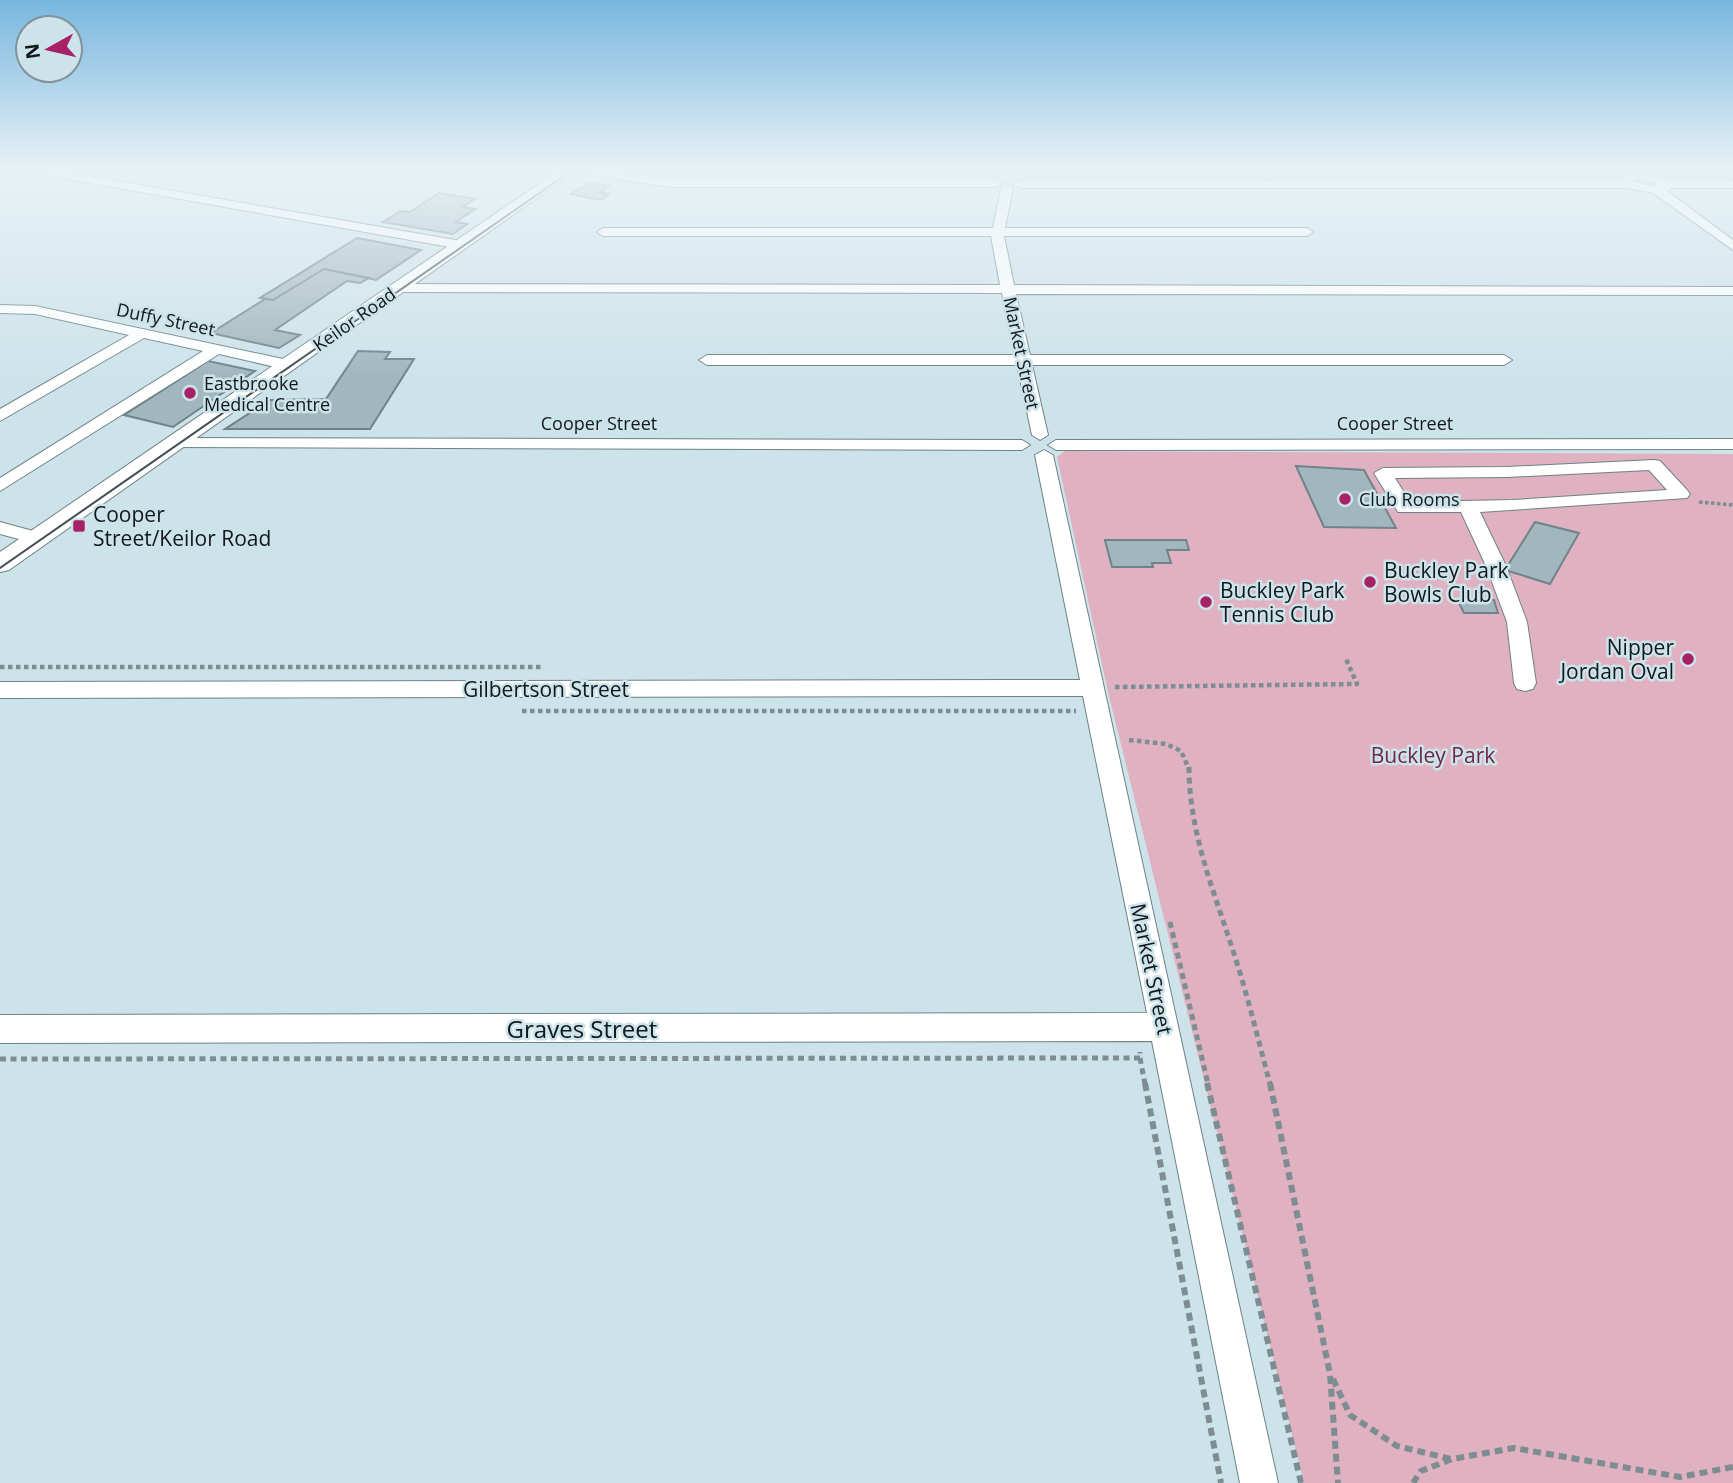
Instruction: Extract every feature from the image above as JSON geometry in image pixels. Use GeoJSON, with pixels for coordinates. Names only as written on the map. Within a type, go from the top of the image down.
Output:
{"type":"FeatureCollection","features":[{"type":"Feature","properties":{"kind":"main road","name":"Keilor Road"},"geometry":{"type":"LineString","coordinates":[[0,564],[471,238]]}},
{"type":"Feature","properties":{"kind":"street"},"geometry":{"type":"LineString","coordinates":[[422,238],[461,245]]}},
{"type":"Feature","properties":{"kind":"street","name":"Market Street"},"geometry":{"type":"LineString","coordinates":[[998,238],[1040,445],[1108,683],[1150,1027],[1259,1483]]}},
{"type":"Feature","properties":{"kind":"street"},"geometry":{"type":"LineString","coordinates":[[399,288],[1733,291]]}},
{"type":"Feature","properties":{"kind":"street","name":"Duffy Street"},"geometry":{"type":"LineString","coordinates":[[0,297],[19,301],[35,310]]}},
{"type":"Feature","properties":{"kind":"street","name":"Duffy Street"},"geometry":{"type":"LineString","coordinates":[[0,309],[35,310],[288,365]]}},
{"type":"Feature","properties":{"kind":"street"},"geometry":{"type":"LineString","coordinates":[[0,416],[142,333]]}},
{"type":"Feature","properties":{"kind":"street"},"geometry":{"type":"LineString","coordinates":[[0,486],[217,349]]}},
{"type":"Feature","properties":{"kind":"street"},"geometry":{"type":"LineString","coordinates":[[706,360],[1504,360]]}},
{"type":"Feature","properties":{"kind":"street","name":"Cooper Street"},"geometry":{"type":"LineString","coordinates":[[175,443],[1733,444]]}},
{"type":"Feature","properties":{"kind":"street"},"geometry":{"type":"LineString","coordinates":[[1488,444],[1507,472]]}},
{"type":"Feature","properties":{"kind":"street"},"geometry":{"type":"LineString","coordinates":[[1654,465],[1681,494],[1468,507],[1404,508],[1383,473],[1507,472],[1654,465]]}},
{"type":"Feature","properties":{"kind":"street"},"geometry":{"type":"LineString","coordinates":[[1468,507],[1496,566],[1517,622],[1525,683]]}},
{"type":"Feature","properties":{"kind":"street"},"geometry":{"type":"LineString","coordinates":[[0,528],[37,538]]}},
{"type":"Feature","properties":{"kind":"street","name":"Gilbertson Street"},"geometry":{"type":"LineString","coordinates":[[0,690],[1108,683]]}},
{"type":"Feature","properties":{"kind":"street","name":"Graves Street"},"geometry":{"type":"LineString","coordinates":[[0,1029],[1150,1027]]}},
{"type":"Feature","properties":{"kind":"path"},"geometry":{"type":"LineString","coordinates":[[1695,502],[1733,505]]}},
{"type":"Feature","properties":{"kind":"path"},"geometry":{"type":"LineString","coordinates":[[1108,683],[1357,684],[1346,659]]}},
{"type":"Feature","properties":{"kind":"path"},"geometry":{"type":"LineString","coordinates":[[1108,683],[1119,700]]}},
{"type":"Feature","properties":{"kind":"path"},"geometry":{"type":"LineString","coordinates":[[1132,753],[1129,740],[1166,744],[1181,751],[1189,764],[1189,796],[1201,855],[1237,962],[1278,1112],[1330,1374],[1338,1483]]}},
{"type":"Feature","properties":{"kind":"path"},"geometry":{"type":"LineString","coordinates":[[1168,912],[1301,1483]]}},
{"type":"Feature","properties":{"kind":"path"},"geometry":{"type":"LineString","coordinates":[[1150,1027],[1140,1058],[1221,1483]]}},
{"type":"Feature","properties":{"kind":"path"},"geometry":{"type":"LineString","coordinates":[[0,1059],[1140,1058]]}},
{"type":"Feature","properties":{"kind":"path"},"geometry":{"type":"LineString","coordinates":[[1330,1374],[1350,1415],[1398,1446],[1452,1459]]}},
{"type":"Feature","properties":{"kind":"path"},"geometry":{"type":"LineString","coordinates":[[1413,1483],[1421,1471],[1452,1459],[1514,1448],[1680,1477],[1733,1467]]}},
{"type":"Feature","properties":{"kind":"green space","name":"Buckley Park"},"geometry":{"type":"Polygon","coordinates":[[[1065,451],[1733,454],[1733,1483],[1304,1483],[1108,692],[1057,457],[1065,451]]]}},
{"type":"Feature","properties":{"kind":"building"},"geometry":{"type":"Polygon","coordinates":[[[357,238],[421,250],[376,280],[324,269],[273,300],[260,298],[357,238]]]}},
{"type":"Feature","properties":{"kind":"building"},"geometry":{"type":"Polygon","coordinates":[[[324,269],[369,278],[360,283],[347,281],[275,330],[300,335],[279,348],[211,333],[265,299],[273,300],[324,269]]]}},
{"type":"Feature","properties":{"kind":"building"},"geometry":{"type":"Polygon","coordinates":[[[358,351],[390,352],[385,359],[414,359],[370,429],[225,429],[270,400],[326,399],[358,351]]]}},
{"type":"Feature","properties":{"kind":"building","name":"Eastbrooke Medical Centre"},"geometry":{"type":"Polygon","coordinates":[[[208,361],[255,371],[173,427],[124,415],[208,361]]]}},
{"type":"Feature","properties":{"kind":"building","name":"Club Rooms"},"geometry":{"type":"Polygon","coordinates":[[[1296,466],[1364,470],[1396,528],[1324,527],[1296,466]]]}},
{"type":"Feature","properties":{"kind":"building"},"geometry":{"type":"Polygon","coordinates":[[[1535,522],[1579,533],[1550,584],[1505,570],[1535,522]]]}},
{"type":"Feature","properties":{"kind":"building"},"geometry":{"type":"Polygon","coordinates":[[[1105,540],[1186,540],[1189,550],[1167,550],[1171,563],[1152,563],[1153,567],[1112,567],[1105,540]]]}},
{"type":"Feature","properties":{"kind":"building"},"geometry":{"type":"Polygon","coordinates":[[[1457,599],[1494,600],[1498,613],[1464,613],[1457,599]]]}},
{"type":"Feature","properties":{"kind":"tram line"},"geometry":{"type":"LineString","coordinates":[[0,568],[474,238]]}},
{"type":"Feature","properties":{"kind":"place","name":"Eastbrooke Medical Centre"},"geometry":{"type":"Point","coordinates":[190,393]}},
{"type":"Feature","properties":{"kind":"place","name":"Club Rooms"},"geometry":{"type":"Point","coordinates":[1345,499]}},
{"type":"Feature","properties":{"kind":"place","name":"Cooper Street/Keilor Road"},"geometry":{"type":"Point","coordinates":[79,526]}},
{"type":"Feature","properties":{"kind":"place","name":"Buckley Park Bowls Club"},"geometry":{"type":"Point","coordinates":[1370,582]}},
{"type":"Feature","properties":{"kind":"place","name":"Buckley Park Tennis Club"},"geometry":{"type":"Point","coordinates":[1206,602]}},
{"type":"Feature","properties":{"kind":"place","name":"Nipper Jordan Oval"},"geometry":{"type":"Point","coordinates":[1688,659]}}]}
